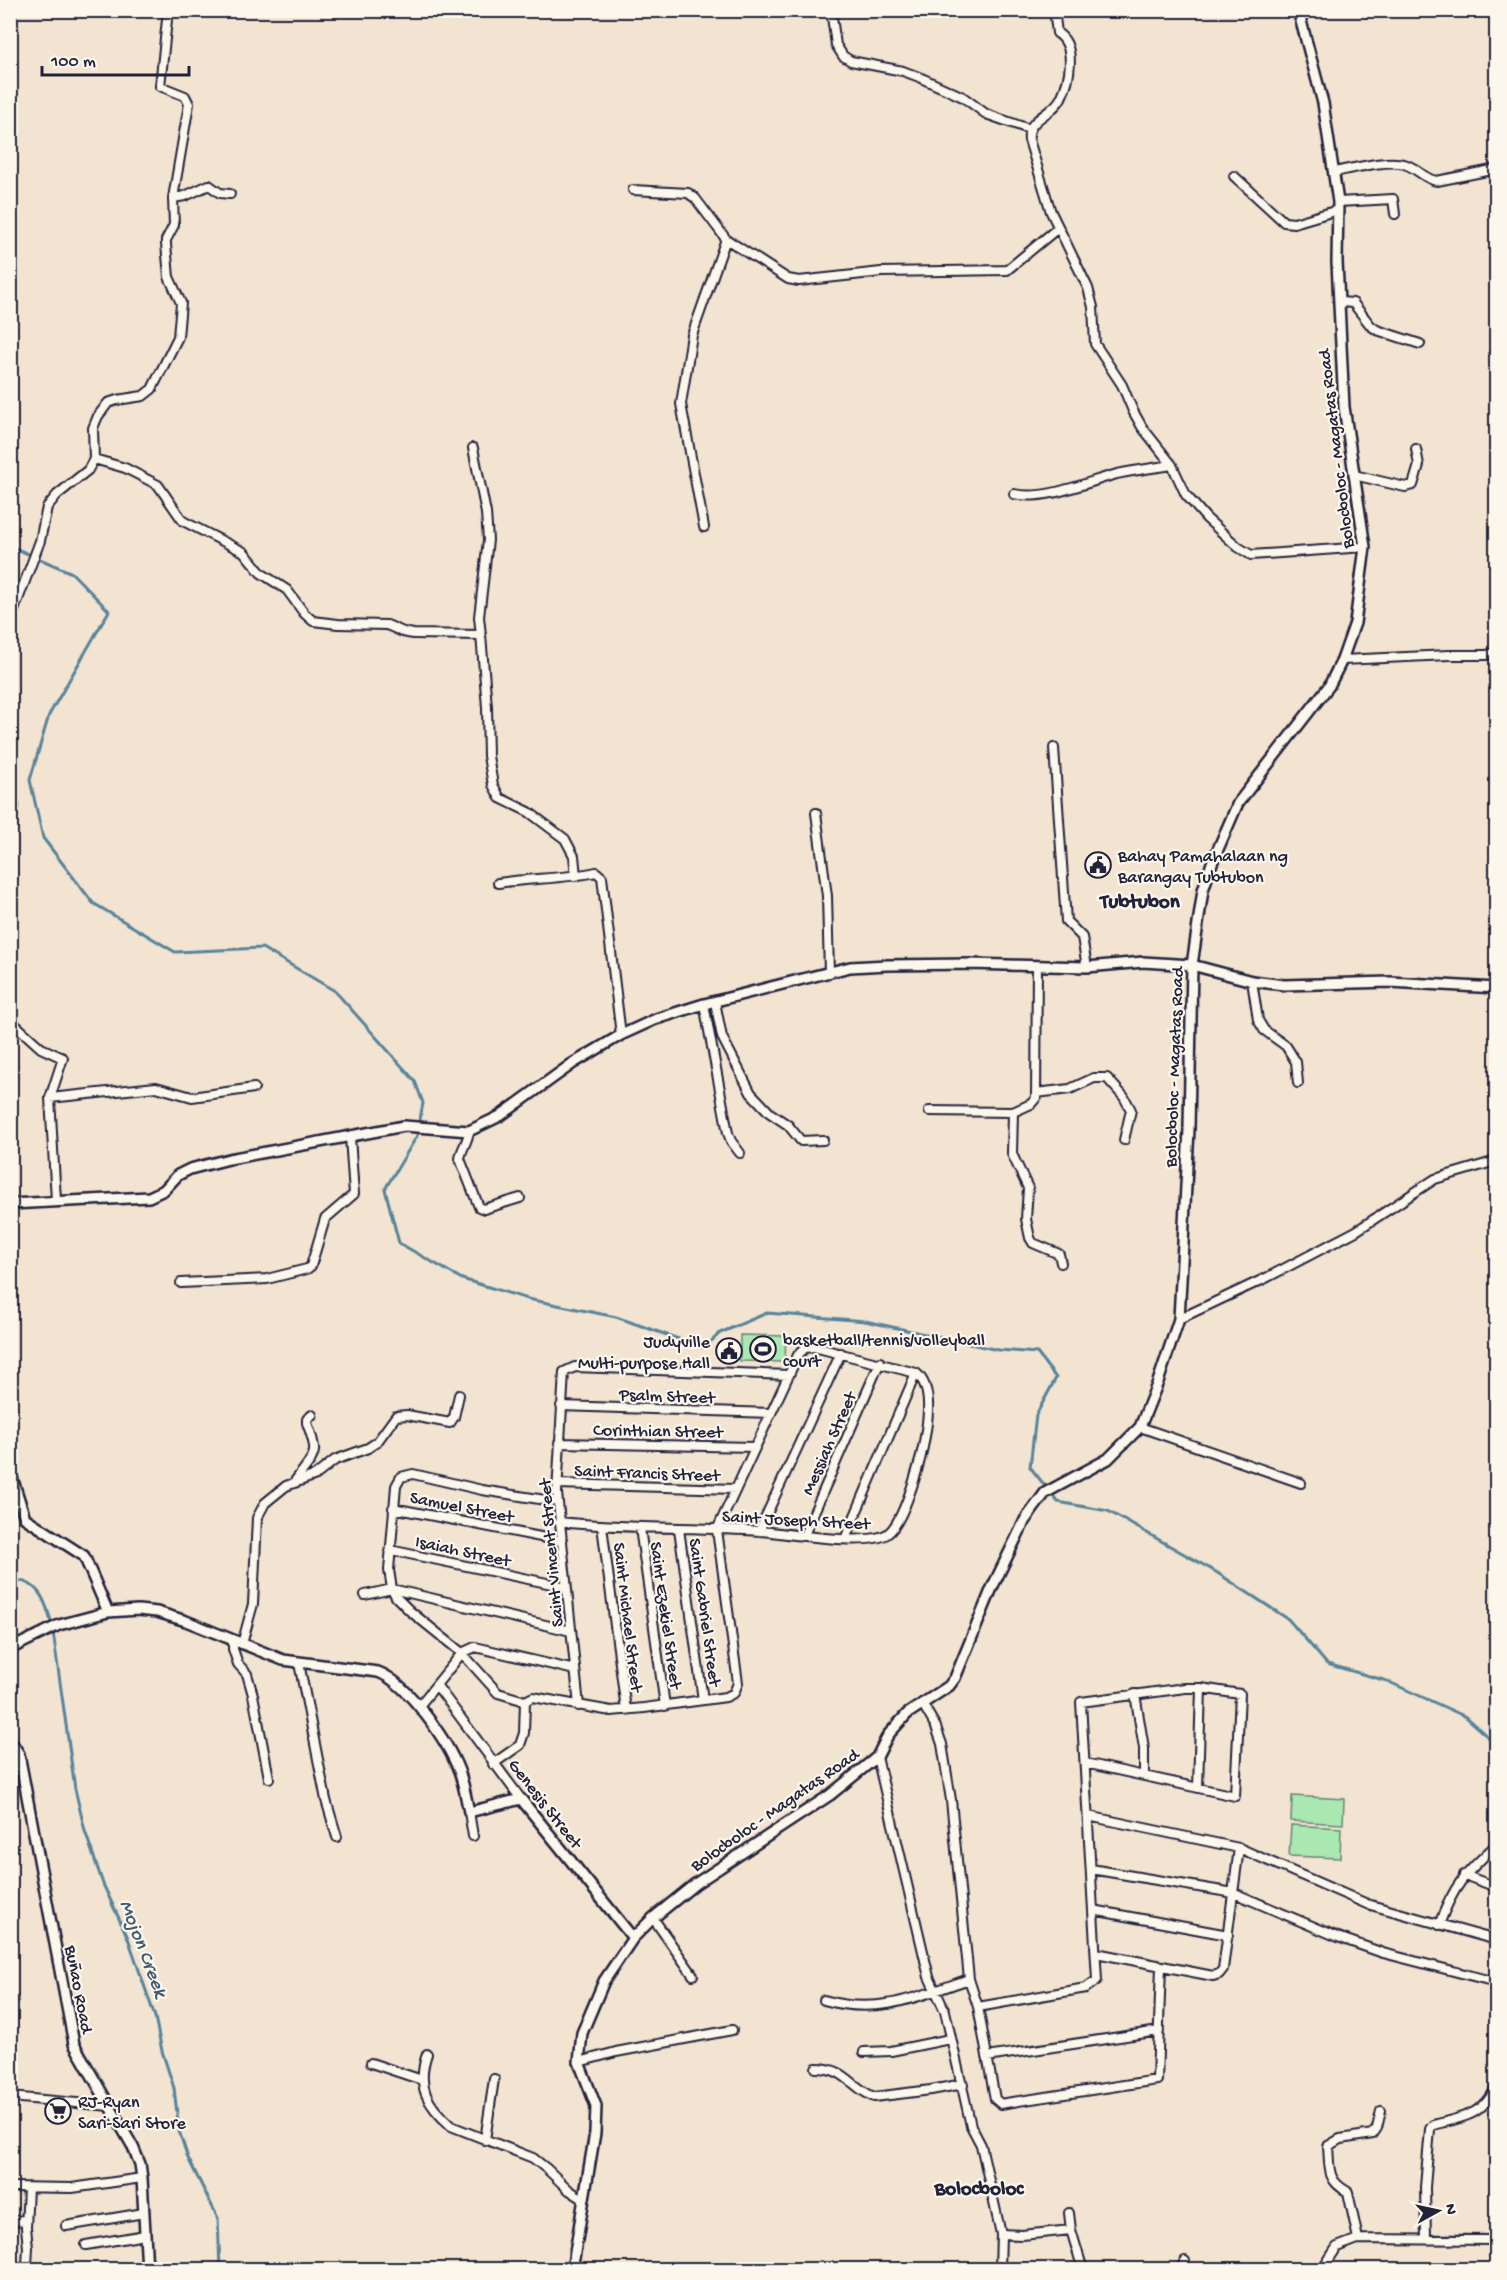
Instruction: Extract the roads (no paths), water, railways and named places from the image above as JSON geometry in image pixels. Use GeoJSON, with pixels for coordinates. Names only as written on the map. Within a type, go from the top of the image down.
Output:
{"type":"FeatureCollection","features":[{"type":"Feature","properties":{"kind":"street"},"geometry":{"type":"LineString","coordinates":[[10,621],[32,563],[47,507],[57,495],[88,470],[94,459],[93,428],[98,416],[108,403],[143,396],[152,389],[178,337],[181,303],[169,277],[166,240],[174,225],[173,198],[189,104],[184,96],[160,86],[168,10]]}},
{"type":"Feature","properties":{"kind":"street"},"geometry":{"type":"LineString","coordinates":[[831,10],[836,45],[843,56],[851,61],[903,71],[919,77],[963,97],[986,114],[1029,129]]}},
{"type":"Feature","properties":{"kind":"street"},"geometry":{"type":"LineString","coordinates":[[1054,10],[1057,33],[1064,38],[1070,52],[1068,72],[1061,99],[1029,129],[1029,140],[1058,228],[1088,288],[1093,307],[1095,344],[1122,386],[1132,411],[1172,465],[1186,495],[1206,518],[1238,547],[1251,555],[1365,547]]}},
{"type":"Feature","properties":{"kind":"street","name":"Bolocboloc - Magatas Road"},"geometry":{"type":"LineString","coordinates":[[579,2062],[582,2033],[604,1981],[633,1938],[652,1918],[695,1884],[830,1795],[877,1757],[888,1735],[908,1714],[949,1686],[955,1678],[992,1588],[1025,1520],[1045,1493],[1107,1459],[1140,1427],[1158,1382],[1179,1319],[1189,1129],[1192,965],[1203,890],[1238,803],[1329,686],[1342,660],[1355,623],[1365,547],[1344,407],[1339,341],[1338,206],[1334,172],[1323,103],[1298,10]]}},
{"type":"Feature","properties":{"kind":"street"},"geometry":{"type":"LineString","coordinates":[[1334,172],[1392,163],[1405,164],[1431,180],[1443,181],[1497,167]]}},
{"type":"Feature","properties":{"kind":"street"},"geometry":{"type":"LineString","coordinates":[[1234,176],[1284,222],[1294,223],[1338,206],[1393,199],[1395,214]]}},
{"type":"Feature","properties":{"kind":"street"},"geometry":{"type":"LineString","coordinates":[[173,198],[185,196],[209,185],[219,193],[230,194]]}},
{"type":"Feature","properties":{"kind":"street"},"geometry":{"type":"LineString","coordinates":[[633,190],[688,193],[695,198],[726,239],[788,279],[799,281],[881,272],[1007,270],[1058,228]]}},
{"type":"Feature","properties":{"kind":"street"},"geometry":{"type":"LineString","coordinates":[[704,527],[681,404],[692,335],[726,239]]}},
{"type":"Feature","properties":{"kind":"street"},"geometry":{"type":"LineString","coordinates":[[1340,302],[1356,305],[1371,326],[1377,330],[1420,344]]}},
{"type":"Feature","properties":{"kind":"street"},"geometry":{"type":"LineString","coordinates":[[473,448],[486,513],[488,540],[479,617],[487,707],[488,756],[495,792],[500,798],[529,812],[565,838],[574,856],[576,876]]}},
{"type":"Feature","properties":{"kind":"street"},"geometry":{"type":"LineString","coordinates":[[1354,475],[1405,487],[1413,485],[1419,465],[1416,448]]}},
{"type":"Feature","properties":{"kind":"street"},"geometry":{"type":"LineString","coordinates":[[94,459],[125,468],[158,485],[183,521],[244,552],[261,573],[287,590],[304,614],[313,621],[387,625],[413,634],[481,635]]}},
{"type":"Feature","properties":{"kind":"street"},"geometry":{"type":"LineString","coordinates":[[1014,494],[1041,495],[1134,471],[1172,465]]}},
{"type":"Feature","properties":{"kind":"street"},"geometry":{"type":"LineString","coordinates":[[1342,660],[1487,655],[1497,652]]}},
{"type":"Feature","properties":{"kind":"street"},"geometry":{"type":"LineString","coordinates":[[1054,748],[1066,921],[1082,937],[1088,967]]}},
{"type":"Feature","properties":{"kind":"street"},"geometry":{"type":"LineString","coordinates":[[10,780],[14,807],[10,814]]}},
{"type":"Feature","properties":{"kind":"street"},"geometry":{"type":"LineString","coordinates":[[816,813],[828,896],[829,973]]}},
{"type":"Feature","properties":{"kind":"street"},"geometry":{"type":"LineString","coordinates":[[498,883],[596,872],[602,877],[621,1035]]}},
{"type":"Feature","properties":{"kind":"street"},"geometry":{"type":"LineString","coordinates":[[10,1204],[149,1197],[164,1190],[178,1175],[190,1169],[229,1159],[404,1126],[469,1131],[500,1116],[572,1064],[621,1035],[657,1019],[704,1004],[849,968],[970,964],[1088,967],[1143,962],[1192,965],[1252,981],[1284,984],[1390,982],[1497,988]]}},
{"type":"Feature","properties":{"kind":"street"},"geometry":{"type":"LineString","coordinates":[[929,1111],[1013,1112],[1034,1102],[1037,967]]}},
{"type":"Feature","properties":{"kind":"street"},"geometry":{"type":"LineString","coordinates":[[1252,981],[1258,1020],[1264,1030],[1286,1046],[1296,1062],[1298,1083]]}},
{"type":"Feature","properties":{"kind":"street"},"geometry":{"type":"LineString","coordinates":[[715,1002],[722,1037],[751,1093],[770,1113],[788,1125],[801,1141],[823,1140]]}},
{"type":"Feature","properties":{"kind":"street"},"geometry":{"type":"LineString","coordinates":[[704,1004],[728,1133],[740,1153]]}},
{"type":"Feature","properties":{"kind":"street"},"geometry":{"type":"LineString","coordinates":[[10,1020],[41,1048],[63,1058],[50,1098],[56,1200]]}},
{"type":"Feature","properties":{"kind":"street"},"geometry":{"type":"LineString","coordinates":[[1036,1093],[1070,1089],[1094,1078],[1107,1078],[1124,1097],[1131,1110],[1124,1140]]}},
{"type":"Feature","properties":{"kind":"street"},"geometry":{"type":"LineString","coordinates":[[50,1098],[156,1087],[192,1097],[254,1088]]}},
{"type":"Feature","properties":{"kind":"street"},"geometry":{"type":"LineString","coordinates":[[1013,1112],[1012,1154],[1028,1188],[1026,1219],[1030,1238],[1034,1243],[1059,1254],[1061,1263]]}},
{"type":"Feature","properties":{"kind":"street"},"geometry":{"type":"LineString","coordinates":[[469,1131],[460,1159],[479,1207],[484,1209],[520,1198]]}},
{"type":"Feature","properties":{"kind":"street"},"geometry":{"type":"LineString","coordinates":[[181,1283],[267,1279],[311,1266],[325,1219],[354,1194],[350,1137]]}},
{"type":"Feature","properties":{"kind":"street"},"geometry":{"type":"LineString","coordinates":[[1179,1319],[1269,1277],[1356,1231],[1435,1179],[1497,1161]]}},
{"type":"Feature","properties":{"kind":"street"},"geometry":{"type":"LineString","coordinates":[[558,1502],[482,1490],[413,1474],[406,1475],[398,1481],[393,1508],[389,1570],[392,1589],[396,1597],[462,1653],[498,1693],[525,1701],[533,1697],[611,1711],[664,1706],[731,1695],[737,1688],[717,1530],[798,1355],[805,1348],[814,1347],[841,1353],[916,1373],[845,1539]]}},
{"type":"Feature","properties":{"kind":"street"},"geometry":{"type":"LineString","coordinates":[[759,1531],[841,1353]]}},
{"type":"Feature","properties":{"kind":"street","name":"Messiah Street"},"geometry":{"type":"LineString","coordinates":[[804,1535],[880,1362]]}},
{"type":"Feature","properties":{"kind":"street","name":"Saint Vincent Street"},"geometry":{"type":"LineString","coordinates":[[579,1706],[557,1484],[563,1375],[567,1370],[575,1367],[789,1375]]}},
{"type":"Feature","properties":{"kind":"street","name":"Saint Joseph Street"},"geometry":{"type":"LineString","coordinates":[[559,1522],[640,1528],[759,1531],[845,1539],[873,1539],[890,1532],[919,1466],[927,1415],[925,1382],[916,1373]]}},
{"type":"Feature","properties":{"kind":"street"},"geometry":{"type":"LineString","coordinates":[[294,1482],[316,1475],[335,1460],[368,1448],[377,1442],[396,1416],[407,1415],[450,1423],[454,1417],[459,1395]]}},
{"type":"Feature","properties":{"kind":"street","name":"Psalm Street"},"geometry":{"type":"LineString","coordinates":[[561,1406],[771,1413]]}},
{"type":"Feature","properties":{"kind":"street"},"geometry":{"type":"LineString","coordinates":[[242,1644],[253,1604],[257,1518],[265,1503],[294,1482],[315,1453],[316,1446],[307,1423],[307,1419],[312,1415]]}},
{"type":"Feature","properties":{"kind":"street"},"geometry":{"type":"LineString","coordinates":[[1140,1427],[1301,1483]]}},
{"type":"Feature","properties":{"kind":"street","name":"Corinthian Street"},"geometry":{"type":"LineString","coordinates":[[559,1443],[755,1447]]}},
{"type":"Feature","properties":{"kind":"street"},"geometry":{"type":"LineString","coordinates":[[10,1471],[25,1518],[84,1556],[108,1612]]}},
{"type":"Feature","properties":{"kind":"street","name":"Saint Francis Street"},"geometry":{"type":"LineString","coordinates":[[557,1484],[736,1490]]}},
{"type":"Feature","properties":{"kind":"street","name":"Samuel Street"},"geometry":{"type":"LineString","coordinates":[[393,1508],[561,1541]]}},
{"type":"Feature","properties":{"kind":"street","name":"Saint Michael Street"},"geometry":{"type":"LineString","coordinates":[[602,1526],[626,1710]]}},
{"type":"Feature","properties":{"kind":"street","name":"Saint Ezekiel Street"},"geometry":{"type":"LineString","coordinates":[[640,1528],[664,1706]]}},
{"type":"Feature","properties":{"kind":"street","name":"Saint Gabriel Street"},"geometry":{"type":"LineString","coordinates":[[679,1529],[703,1700]]}},
{"type":"Feature","properties":{"kind":"street","name":"Isaiah Street"},"geometry":{"type":"LineString","coordinates":[[390,1550],[566,1587]]}},
{"type":"Feature","properties":{"kind":"street"},"geometry":{"type":"LineString","coordinates":[[365,1595],[392,1589],[571,1631]]}},
{"type":"Feature","properties":{"kind":"street"},"geometry":{"type":"LineString","coordinates":[[10,1649],[59,1625],[108,1612],[138,1610],[157,1612],[186,1621],[268,1655],[299,1663],[378,1671],[395,1680],[419,1706],[459,1771],[474,1836]]}},
{"type":"Feature","properties":{"kind":"street"},"geometry":{"type":"LineString","coordinates":[[232,1639],[238,1664],[248,1674],[269,1778]]}},
{"type":"Feature","properties":{"kind":"street"},"geometry":{"type":"LineString","coordinates":[[419,1706],[462,1653],[470,1649],[480,1647],[575,1670]]}},
{"type":"Feature","properties":{"kind":"street"},"geometry":{"type":"LineString","coordinates":[[299,1663],[326,1800],[337,1837]]}},
{"type":"Feature","properties":{"kind":"street","name":"Genesis Street"},"geometry":{"type":"LineString","coordinates":[[436,1686],[521,1799],[633,1938]]}},
{"type":"Feature","properties":{"kind":"street"},"geometry":{"type":"LineString","coordinates":[[1198,1788],[1201,1688]]}},
{"type":"Feature","properties":{"kind":"street"},"geometry":{"type":"LineString","coordinates":[[978,2007],[1090,1986],[1097,1980],[1081,1702],[1169,1689],[1201,1688],[1240,1694],[1235,1796],[1085,1763]]}},
{"type":"Feature","properties":{"kind":"street"},"geometry":{"type":"LineString","coordinates":[[1136,1694],[1144,1748],[1144,1776]]}},
{"type":"Feature","properties":{"kind":"street"},"geometry":{"type":"LineString","coordinates":[[494,1764],[520,1745],[524,1733],[525,1701]]}},
{"type":"Feature","properties":{"kind":"street"},"geometry":{"type":"LineString","coordinates":[[922,1704],[936,1727],[942,1743],[951,1800],[969,1979],[978,2007],[995,2099],[1001,2104],[1157,2080],[1161,1966]]}},
{"type":"Feature","properties":{"kind":"street","name":"Buñao Road"},"geometry":{"type":"LineString","coordinates":[[10,1740],[19,1754],[74,2044],[133,2147],[140,2164],[147,2270]]}},
{"type":"Feature","properties":{"kind":"street"},"geometry":{"type":"LineString","coordinates":[[877,1757],[929,1977],[945,2011],[971,2126],[981,2145],[1001,2234],[1000,2270]]}},
{"type":"Feature","properties":{"kind":"street"},"geometry":{"type":"LineString","coordinates":[[469,1812],[521,1799]]}},
{"type":"Feature","properties":{"kind":"street"},"geometry":{"type":"LineString","coordinates":[[1088,1816],[1239,1848],[1367,1904],[1497,1940]]}},
{"type":"Feature","properties":{"kind":"street"},"geometry":{"type":"LineString","coordinates":[[1439,1925],[1454,1889],[1464,1875],[1497,1845]]}},
{"type":"Feature","properties":{"kind":"street"},"geometry":{"type":"LineString","coordinates":[[1096,1953],[1216,1976],[1223,1969],[1239,1848]]}},
{"type":"Feature","properties":{"kind":"street"},"geometry":{"type":"LineString","coordinates":[[1091,1869],[1234,1893],[1338,1937],[1383,1953],[1497,1982]]}},
{"type":"Feature","properties":{"kind":"street"},"geometry":{"type":"LineString","coordinates":[[1464,1875],[1497,1887]]}},
{"type":"Feature","properties":{"kind":"street"},"geometry":{"type":"LineString","coordinates":[[1093,1910],[1228,1935]]}},
{"type":"Feature","properties":{"kind":"street"},"geometry":{"type":"LineString","coordinates":[[652,1918],[693,1975]]}},
{"type":"Feature","properties":{"kind":"street"},"geometry":{"type":"LineString","coordinates":[[824,2000],[859,2006],[905,2002],[969,1979]]}},
{"type":"Feature","properties":{"kind":"street"},"geometry":{"type":"LineString","coordinates":[[572,2270],[595,2133],[596,2106],[579,2062],[616,2052],[732,2030]]}},
{"type":"Feature","properties":{"kind":"street"},"geometry":{"type":"LineString","coordinates":[[987,2057],[1159,2031]]}},
{"type":"Feature","properties":{"kind":"street"},"geometry":{"type":"LineString","coordinates":[[864,2052],[891,2051],[950,2039]]}},
{"type":"Feature","properties":{"kind":"street"},"geometry":{"type":"LineString","coordinates":[[427,2054],[422,2068],[422,2080],[427,2099],[440,2116],[451,2126],[533,2158],[569,2190],[583,2199]]}},
{"type":"Feature","properties":{"kind":"street"},"geometry":{"type":"LineString","coordinates":[[371,2063],[422,2080]]}},
{"type":"Feature","properties":{"kind":"street"},"geometry":{"type":"LineString","coordinates":[[816,2068],[830,2068],[838,2072],[874,2097],[963,2084]]}},
{"type":"Feature","properties":{"kind":"street"},"geometry":{"type":"LineString","coordinates":[[485,2140],[494,2079]]}},
{"type":"Feature","properties":{"kind":"street"},"geometry":{"type":"LineString","coordinates":[[1426,2238],[1425,2187],[1430,2129],[1433,2125],[1478,2111],[1486,2106],[1495,2089]]}},
{"type":"Feature","properties":{"kind":"street"},"geometry":{"type":"LineString","coordinates":[[10,2097],[110,2106]]}},
{"type":"Feature","properties":{"kind":"street"},"geometry":{"type":"LineString","coordinates":[[1358,2240],[1348,2192],[1338,2187],[1332,2180],[1328,2146],[1340,2139],[1373,2133],[1377,2128],[1381,2111]]}},
{"type":"Feature","properties":{"kind":"street"},"geometry":{"type":"LineString","coordinates":[[10,2187],[72,2188],[142,2178]]}},
{"type":"Feature","properties":{"kind":"street"},"geometry":{"type":"LineString","coordinates":[[20,2270],[27,2265],[28,2188]]}},
{"type":"Feature","properties":{"kind":"street"},"geometry":{"type":"LineString","coordinates":[[66,2226],[144,2213]]}},
{"type":"Feature","properties":{"kind":"street"},"geometry":{"type":"LineString","coordinates":[[1069,2213],[1071,2230],[1083,2270]]}},
{"type":"Feature","properties":{"kind":"street"},"geometry":{"type":"LineString","coordinates":[[10,2221],[26,2220]]}},
{"type":"Feature","properties":{"kind":"street"},"geometry":{"type":"LineString","coordinates":[[1001,2234],[1022,2235],[1071,2230]]}},
{"type":"Feature","properties":{"kind":"street"},"geometry":{"type":"LineString","coordinates":[[86,2245],[145,2235]]}},
{"type":"Feature","properties":{"kind":"street"},"geometry":{"type":"LineString","coordinates":[[1322,2270],[1337,2247],[1358,2240],[1426,2238],[1497,2240]]}},
{"type":"Feature","properties":{"kind":"street"},"geometry":{"type":"LineString","coordinates":[[1180,2270],[1185,2261]]}},
{"type":"Feature","properties":{"kind":"waterway"},"geometry":{"type":"LineString","coordinates":[[10,546],[72,573],[109,611],[49,715],[30,780],[43,838],[93,903],[175,952],[262,948],[335,991],[415,1081],[423,1103],[417,1136],[385,1189],[399,1243],[462,1279],[528,1299],[616,1317],[704,1348],[720,1333],[767,1313],[865,1321],[998,1350],[1037,1353],[1056,1378],[1036,1415],[1030,1467],[1058,1502],[1108,1511],[1216,1572],[1288,1619],[1327,1664],[1387,1681],[1464,1716],[1496,1744]]}},
{"type":"Feature","properties":{"kind":"waterway","name":"Mojon Creek"},"geometry":{"type":"LineString","coordinates":[[10,1580],[28,1583],[40,1594],[52,1625]]}},
{"type":"Feature","properties":{"kind":"waterway","name":"Mojon Creek"},"geometry":{"type":"LineString","coordinates":[[53,1632],[75,1789],[85,1831],[103,1884],[128,1938],[155,2017],[162,2051],[174,2088],[179,2131],[188,2158],[218,2218],[220,2270]]}},
{"type":"Feature","properties":{"kind":"place","name":"Bahay Pamahalaan ng Barangay Tubtubon"},"geometry":{"type":"Point","coordinates":[1098,865]}},
{"type":"Feature","properties":{"kind":"place","name":"basketball/tennis/volleyball court"},"geometry":{"type":"Point","coordinates":[763,1349]}},
{"type":"Feature","properties":{"kind":"place","name":"Judyville Multi-purpose Hall"},"geometry":{"type":"Point","coordinates":[729,1351]}},
{"type":"Feature","properties":{"kind":"place","name":"RJ-Ryan Sari-Sari Store"},"geometry":{"type":"Point","coordinates":[58,2111]}},
{"type":"Feature","properties":{"kind":"district","name":"Tubtubon"},"geometry":{"type":"Point","coordinates":[1140,900]}},
{"type":"Feature","properties":{"kind":"district","name":"Bolocboloc"},"geometry":{"type":"Point","coordinates":[979,2187]}}]}
